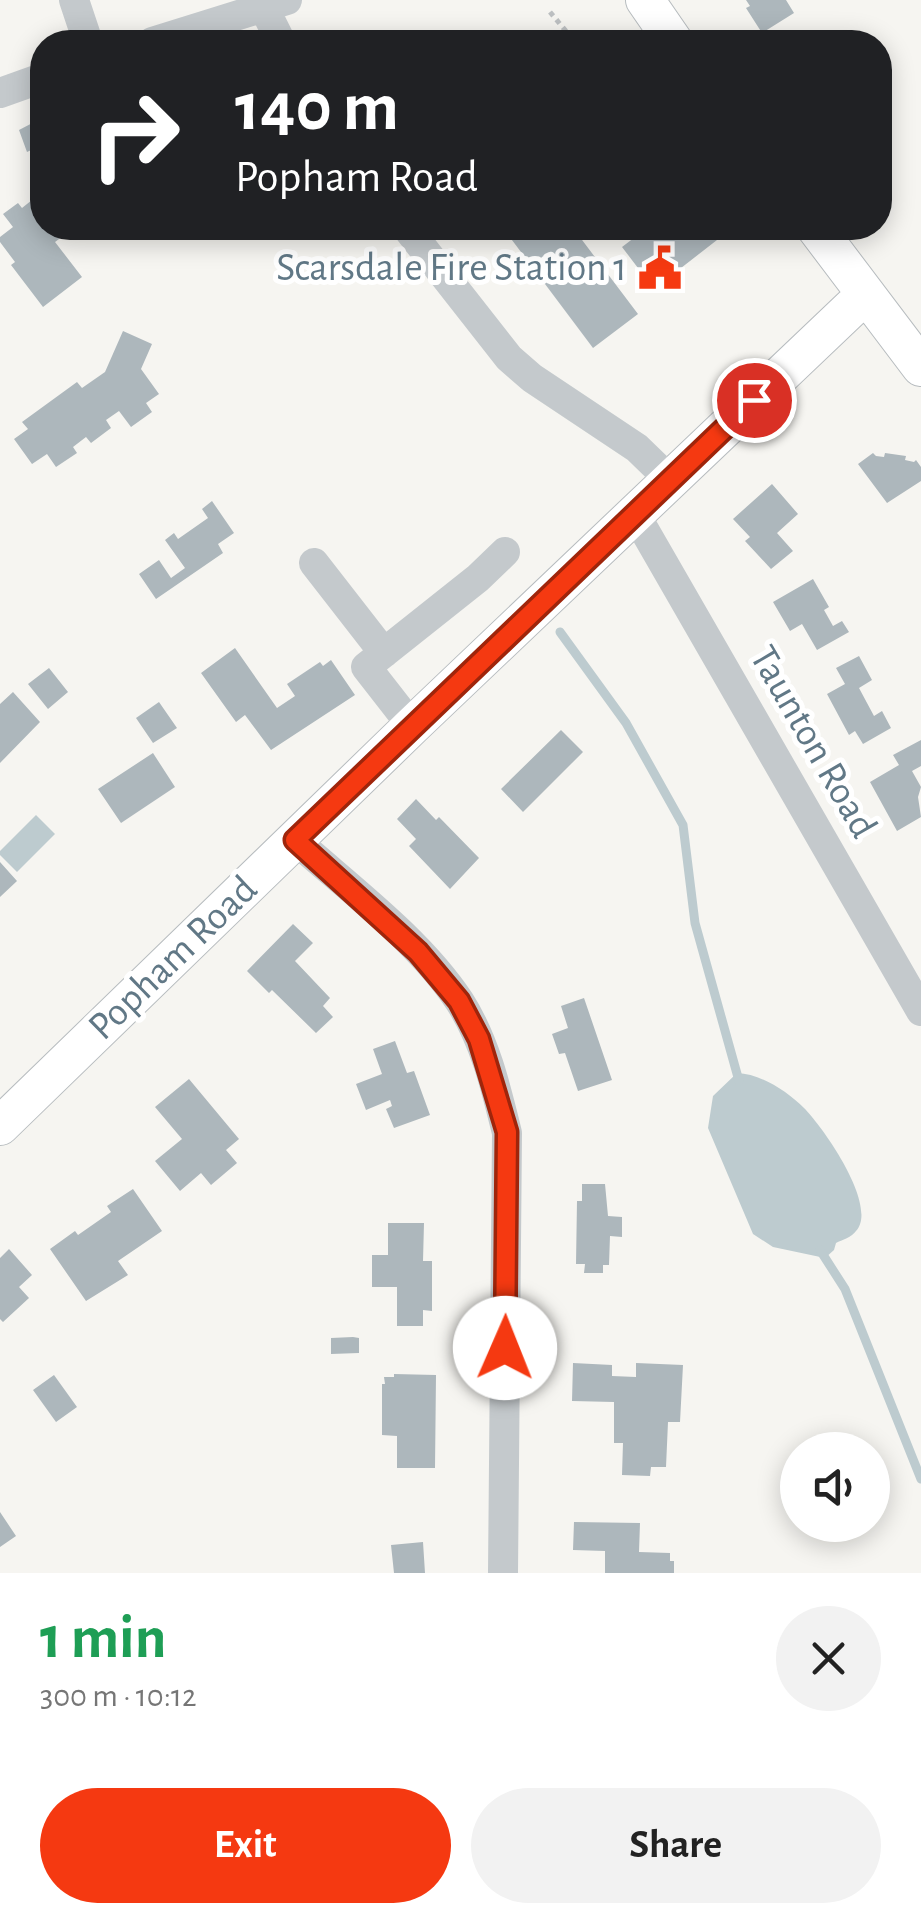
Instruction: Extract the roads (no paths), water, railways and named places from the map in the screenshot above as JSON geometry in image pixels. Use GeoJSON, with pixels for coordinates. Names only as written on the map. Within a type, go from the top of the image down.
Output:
{"type":"FeatureCollection","features":[{"type":"Feature","properties":{"kind":"main road"},"geometry":{"type":"LineString","coordinates":[[645,0],[666,30]]}},
{"type":"Feature","properties":{"kind":"main road"},"geometry":{"type":"LineString","coordinates":[[825,240],[921,367]]}},
{"type":"Feature","properties":{"kind":"main road","name":"Popham Road"},"geometry":{"type":"LineString","coordinates":[[0,1126],[412,726],[866,294]]}},
{"type":"Feature","properties":{"kind":"street"},"geometry":{"type":"LineString","coordinates":[[74,0],[84,30]]}},
{"type":"Feature","properties":{"kind":"street"},"geometry":{"type":"LineString","coordinates":[[191,30],[276,4],[280,30]]}},
{"type":"Feature","properties":{"kind":"street"},"geometry":{"type":"LineString","coordinates":[[0,94],[30,83]]}},
{"type":"Feature","properties":{"kind":"street"},"geometry":{"type":"LineString","coordinates":[[416,240],[509,358],[532,378],[636,448],[670,480]]}},
{"type":"Feature","properties":{"kind":"street","name":"Taunton Road"},"geometry":{"type":"LineString","coordinates":[[635,514],[921,1011]]}},
{"type":"Feature","properties":{"kind":"street"},"geometry":{"type":"LineString","coordinates":[[412,726],[366,667],[505,552]]}},
{"type":"Feature","properties":{"kind":"street"},"geometry":{"type":"LineString","coordinates":[[314,563],[384,653]]}},
{"type":"Feature","properties":{"kind":"street"},"geometry":{"type":"LineString","coordinates":[[295,840],[418,952],[459,1001],[479,1039],[498,1095],[507,1132],[503,1573]]}},
{"type":"Feature","properties":{"kind":"waterway"},"geometry":{"type":"LineString","coordinates":[[560,632],[626,723],[683,825],[695,923],[739,1081]]}},
{"type":"Feature","properties":{"kind":"waterway"},"geometry":{"type":"LineString","coordinates":[[820,1250],[845,1289],[921,1479]]}},
{"type":"Feature","properties":{"kind":"place","name":"Scarsdale Fire Station 1"},"geometry":{"type":"Point","coordinates":[660,268]}}]}
